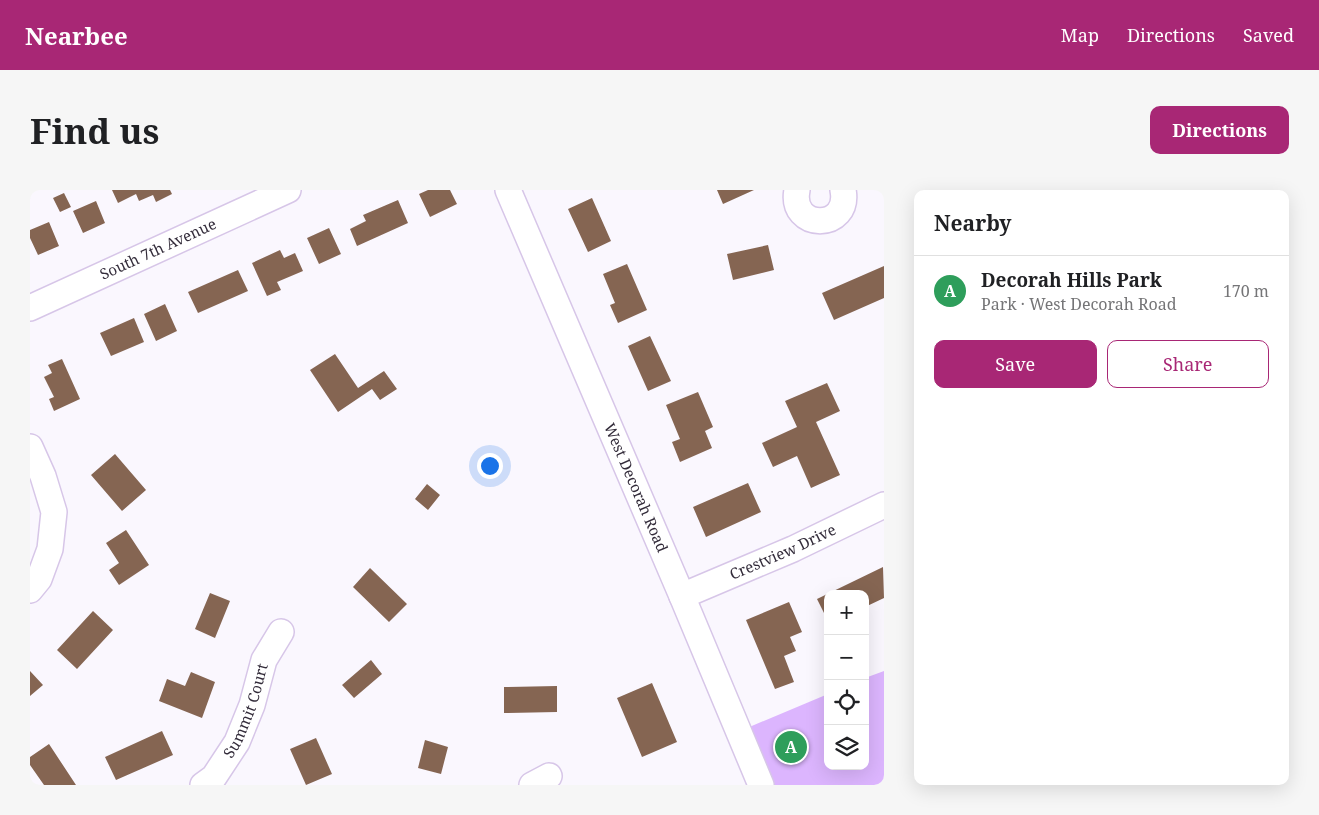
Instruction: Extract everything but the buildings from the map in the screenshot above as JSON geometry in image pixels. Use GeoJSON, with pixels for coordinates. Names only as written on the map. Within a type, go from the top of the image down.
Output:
{"type":"FeatureCollection","features":[{"type":"Feature","properties":{"kind":"street","name":"South 7th Avenue"},"geometry":{"type":"LineString","coordinates":[[30,308],[288,190]]}},
{"type":"Feature","properties":{"kind":"street","name":"West Decorah Road"},"geometry":{"type":"LineString","coordinates":[[508,190],[761,785]]}},
{"type":"Feature","properties":{"kind":"street"},"geometry":{"type":"LineString","coordinates":[[797,190],[798,207],[803,215],[811,220],[821,222],[830,220],[838,214],[843,206],[844,190]]}},
{"type":"Feature","properties":{"kind":"street"},"geometry":{"type":"LineString","coordinates":[[30,448],[43,476],[54,512],[50,548],[39,579],[30,590]]}},
{"type":"Feature","properties":{"kind":"street","name":"Crestview Drive"},"geometry":{"type":"LineString","coordinates":[[682,596],[884,506]]}},
{"type":"Feature","properties":{"kind":"street","name":"Summit Court"},"geometry":{"type":"LineString","coordinates":[[203,785],[214,777],[237,742],[252,705],[264,660],[281,632]]}},
{"type":"Feature","properties":{"kind":"shaded area"},"geometry":{"type":"Polygon","coordinates":[[[884,671],[884,785],[771,785],[747,728],[824,696],[824,770],[869,770],[869,677],[884,671]]]}},
{"type":"Feature","properties":{"kind":"place","name":"Decorah Hills Park"},"geometry":{"type":"Point","coordinates":[791,747]}}]}
